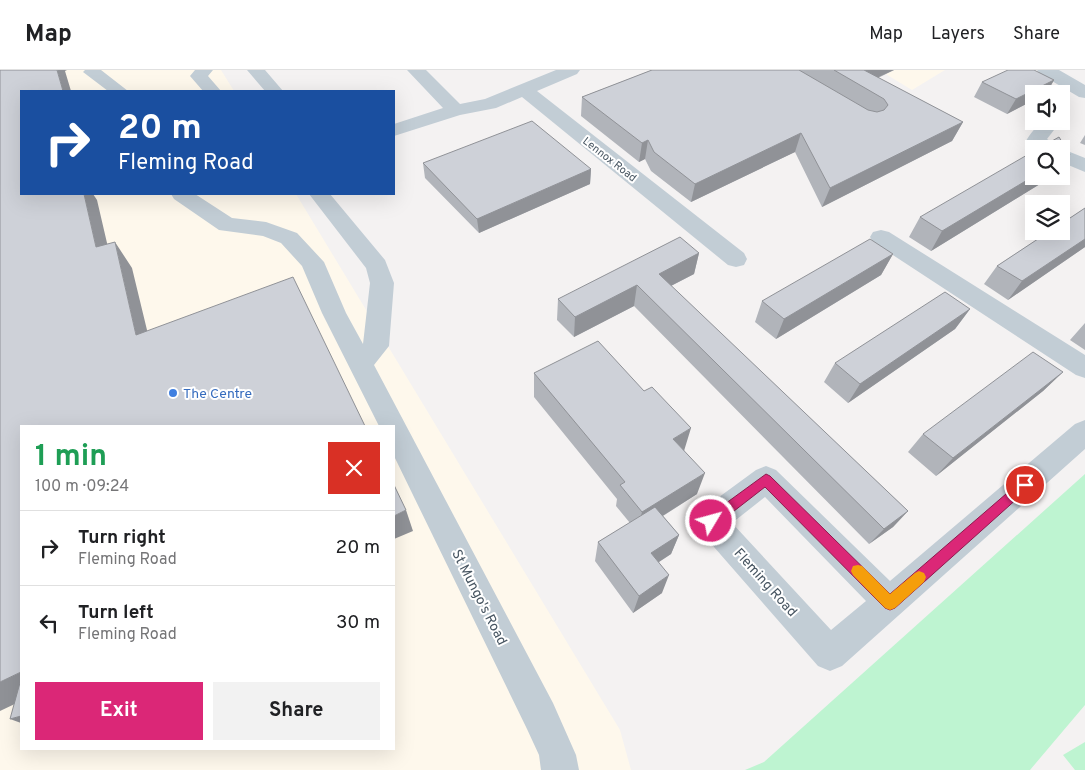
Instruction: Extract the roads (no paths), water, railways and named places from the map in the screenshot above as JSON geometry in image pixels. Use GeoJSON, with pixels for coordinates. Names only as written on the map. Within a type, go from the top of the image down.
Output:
{"type":"FeatureCollection","features":[{"type":"Feature","properties":{"kind":"street"},"geometry":{"type":"LineString","coordinates":[[204,70],[199,76],[211,90]]}},
{"type":"Feature","properties":{"kind":"street"},"geometry":{"type":"LineString","coordinates":[[256,70],[273,90]]}},
{"type":"Feature","properties":{"kind":"street"},"geometry":{"type":"LineString","coordinates":[[416,70],[456,110]]}},
{"type":"Feature","properties":{"kind":"street"},"geometry":{"type":"LineString","coordinates":[[395,130],[456,110],[489,104],[571,70]]}},
{"type":"Feature","properties":{"kind":"street"},"geometry":{"type":"LineString","coordinates":[[1046,70],[1085,93]]}},
{"type":"Feature","properties":{"kind":"street"},"geometry":{"type":"LineString","coordinates":[[92,71],[102,90]]}},
{"type":"Feature","properties":{"kind":"street"},"geometry":{"type":"LineString","coordinates":[[92,71],[119,90]]}},
{"type":"Feature","properties":{"kind":"street","name":"Lennox Road"},"geometry":{"type":"LineString","coordinates":[[524,90],[736,259]]}},
{"type":"Feature","properties":{"kind":"street"},"geometry":{"type":"LineString","coordinates":[[1070,158],[1085,166]]}},
{"type":"Feature","properties":{"kind":"street","name":"St Mungo's Road"},"geometry":{"type":"LineString","coordinates":[[182,195],[226,225],[266,229],[289,238],[312,262],[334,313],[392,425]]}},
{"type":"Feature","properties":{"kind":"street"},"geometry":{"type":"LineString","coordinates":[[321,195],[377,266],[382,283],[376,346],[361,362]]}},
{"type":"Feature","properties":{"kind":"street"},"geometry":{"type":"LineString","coordinates":[[881,237],[1085,368]]}},
{"type":"Feature","properties":{"kind":"street","name":"St Mungo's Road"},"geometry":{"type":"LineString","coordinates":[[395,431],[540,716],[557,755],[560,770]]}},
{"type":"Feature","properties":{"kind":"street","name":"Fleming Road"},"geometry":{"type":"LineString","coordinates":[[890,603],[766,479],[711,521],[830,654],[890,603],[1085,432]]}},
{"type":"Feature","properties":{"kind":"place","name":"The Centre"},"geometry":{"type":"Point","coordinates":[173,393]}}]}
